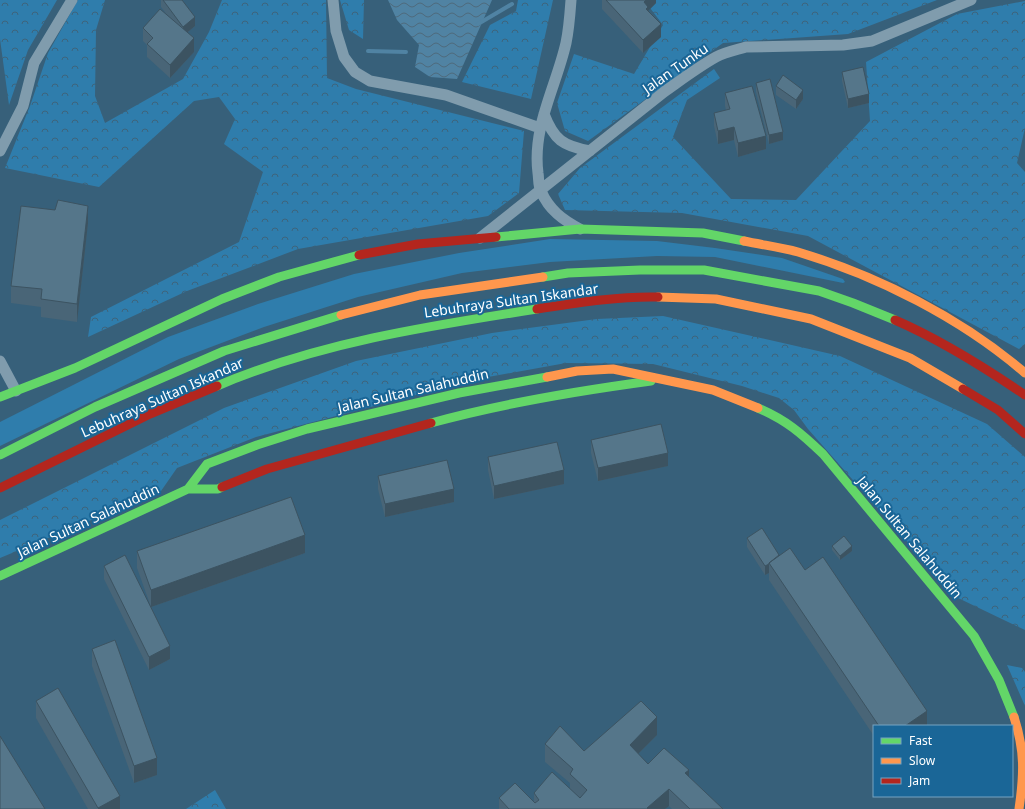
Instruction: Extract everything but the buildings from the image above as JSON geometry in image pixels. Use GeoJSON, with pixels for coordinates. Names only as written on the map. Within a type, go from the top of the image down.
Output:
{"type":"FeatureCollection","features":[{"type":"Feature","properties":{"kind":"main road"},"geometry":{"type":"LineString","coordinates":[[2,401],[16,391],[75,368],[222,299],[278,277],[352,256],[432,242],[580,229],[703,233],[797,252],[865,276],[923,304],[969,331],[1010,360],[1025,373]]}},
{"type":"Feature","properties":{"kind":"main road","name":"Lebuhraya Sultan Iskandar"},"geometry":{"type":"LineString","coordinates":[[0,455],[95,407],[224,351],[330,318],[420,295],[568,273],[640,270],[704,270],[819,291],[853,303],[913,328],[941,342],[985,368],[1025,395]]}},
{"type":"Feature","properties":{"kind":"main road","name":"Lebuhraya Sultan Iskandar"},"geometry":{"type":"LineString","coordinates":[[0,488],[150,414],[240,376],[328,348],[442,324],[569,304],[644,297],[716,299],[810,320],[910,358],[998,410],[1025,434]]}},
{"type":"Feature","properties":{"kind":"main road","name":"Jalan Sultan Salahuddin"},"geometry":{"type":"LineString","coordinates":[[188,489],[207,464],[257,445],[307,429],[458,393],[577,371],[613,369],[713,390],[776,416],[800,432],[823,454],[956,612],[974,636],[990,662],[1003,689],[1019,738],[1023,761],[1019,809]]}},
{"type":"Feature","properties":{"kind":"main road","name":"Jalan Sultan Salahuddin"},"geometry":{"type":"LineString","coordinates":[[0,576],[188,489],[218,489],[267,469],[459,415],[576,391],[662,380]]}},
{"type":"Feature","properties":{"kind":"street"},"geometry":{"type":"LineString","coordinates":[[0,152],[23,106],[34,63],[72,0]]}},
{"type":"Feature","properties":{"kind":"street"},"geometry":{"type":"LineString","coordinates":[[333,0],[336,31],[344,57],[355,72],[370,81],[446,95],[540,128]]}},
{"type":"Feature","properties":{"kind":"street"},"geometry":{"type":"LineString","coordinates":[[571,0],[566,43],[540,128],[537,166],[540,190],[546,201],[554,212],[564,220],[580,229]]}},
{"type":"Feature","properties":{"kind":"street","name":"Jalan Tunku"},"geometry":{"type":"LineString","coordinates":[[480,238],[664,92],[716,57],[746,47],[843,45],[872,41],[972,0]]}},
{"type":"Feature","properties":{"kind":"street"},"geometry":{"type":"LineString","coordinates":[[544,114],[549,128],[560,140],[575,148],[590,150]]}},
{"type":"Feature","properties":{"kind":"street"},"geometry":{"type":"LineString","coordinates":[[0,361],[16,391]]}},
{"type":"Feature","properties":{"kind":"green space"},"geometry":{"type":"Polygon","coordinates":[[[0,0],[57,0],[28,50],[9,105],[0,39],[0,0]]]}},
{"type":"Feature","properties":{"kind":"green space"},"geometry":{"type":"Polygon","coordinates":[[[78,0],[105,0],[96,30],[95,96],[105,123],[183,79],[209,32],[222,0],[326,0],[327,78],[356,89],[524,131],[519,193],[488,216],[298,249],[187,291],[88,337],[91,317],[239,242],[263,172],[224,144],[235,119],[219,97],[194,101],[99,187],[5,168],[30,106],[48,53],[78,0]]]}},
{"type":"Feature","properties":{"kind":"green space"},"geometry":{"type":"Polygon","coordinates":[[[340,0],[364,0],[363,39],[349,30],[340,0]]]}},
{"type":"Feature","properties":{"kind":"green space"},"geometry":{"type":"Polygon","coordinates":[[[518,0],[553,0],[531,99],[462,82],[490,25],[516,11],[518,0]]]}},
{"type":"Feature","properties":{"kind":"green space"},"geometry":{"type":"Polygon","coordinates":[[[644,0],[937,0],[848,34],[723,43],[588,141],[565,131],[557,103],[574,54],[634,74],[663,25],[644,0]]]}},
{"type":"Feature","properties":{"kind":"green space"},"geometry":{"type":"Polygon","coordinates":[[[1025,1],[1025,128],[1017,163],[1025,172],[1025,344],[1019,349],[808,236],[682,213],[565,210],[558,194],[580,168],[714,69],[720,78],[687,100],[673,137],[731,199],[796,200],[870,121],[866,62],[957,14],[1025,1]]]}},
{"type":"Feature","properties":{"kind":"green space"},"geometry":{"type":"Polygon","coordinates":[[[550,239],[657,241],[715,248],[782,258],[843,279],[845,282],[843,283],[715,257],[657,256],[550,262],[462,273],[358,297],[264,327],[179,359],[0,446],[0,422],[168,337],[258,304],[354,274],[459,253],[550,239]]]}},
{"type":"Feature","properties":{"kind":"green space"},"geometry":{"type":"Polygon","coordinates":[[[663,316],[840,356],[987,424],[1025,457],[1025,630],[956,597],[808,429],[794,410],[779,398],[742,386],[653,364],[566,363],[477,379],[256,437],[177,468],[161,491],[0,558],[0,520],[224,408],[356,361],[492,333],[597,319],[663,316]]]}},
{"type":"Feature","properties":{"kind":"green space"},"geometry":{"type":"Polygon","coordinates":[[[1007,665],[1022,668],[1025,672],[1025,706],[1007,665]]]}},
{"type":"Feature","properties":{"kind":"green space"},"geometry":{"type":"Polygon","coordinates":[[[215,790],[226,809],[186,809],[215,790]]]}},
{"type":"Feature","properties":{"kind":"water"},"geometry":{"type":"Polygon","coordinates":[[[388,0],[492,0],[457,79],[430,77],[415,67],[419,45],[397,20],[388,0]]]}},
{"type":"Feature","properties":{"kind":"waterway"},"geometry":{"type":"LineString","coordinates":[[478,24],[512,4]]}},
{"type":"Feature","properties":{"kind":"waterway"},"geometry":{"type":"LineString","coordinates":[[368,51],[406,52]]}},
{"type":"Feature","properties":{"kind":"traffic: fast"},"geometry":{"type":"LineString","coordinates":[[496,237],[580,229],[703,233],[744,241]]}},
{"type":"Feature","properties":{"kind":"traffic: fast"},"geometry":{"type":"LineString","coordinates":[[0,397],[75,368],[222,299],[279,277],[359,255]]}},
{"type":"Feature","properties":{"kind":"traffic: fast"},"geometry":{"type":"LineString","coordinates":[[543,277],[568,273],[640,270],[704,270],[819,291],[895,320]]}},
{"type":"Feature","properties":{"kind":"traffic: fast"},"geometry":{"type":"LineString","coordinates":[[217,386],[255,371],[334,347],[414,329],[537,309]]}},
{"type":"Feature","properties":{"kind":"traffic: fast"},"geometry":{"type":"LineString","coordinates":[[0,455],[95,407],[224,351],[341,315]]}},
{"type":"Feature","properties":{"kind":"traffic: fast"},"geometry":{"type":"LineString","coordinates":[[188,489],[207,464],[257,445],[307,429],[459,393],[547,377]]}},
{"type":"Feature","properties":{"kind":"traffic: fast"},"geometry":{"type":"LineString","coordinates":[[431,423],[485,409],[540,398],[651,381]]}},
{"type":"Feature","properties":{"kind":"traffic: fast"},"geometry":{"type":"LineString","coordinates":[[758,408],[777,417],[793,428],[823,454],[974,636],[999,680],[1014,717]]}},
{"type":"Feature","properties":{"kind":"traffic: fast"},"geometry":{"type":"LineString","coordinates":[[0,576],[188,489],[218,489],[222,487]]}},
{"type":"Feature","properties":{"kind":"traffic: slow"},"geometry":{"type":"LineString","coordinates":[[744,241],[798,252],[858,273],[888,286],[918,301],[974,334],[1025,373]]}},
{"type":"Feature","properties":{"kind":"traffic: slow"},"geometry":{"type":"LineString","coordinates":[[341,315],[420,295],[543,277]]}},
{"type":"Feature","properties":{"kind":"traffic: slow"},"geometry":{"type":"LineString","coordinates":[[658,297],[716,299],[811,319],[910,358],[963,389]]}},
{"type":"Feature","properties":{"kind":"traffic: slow"},"geometry":{"type":"LineString","coordinates":[[547,377],[577,371],[613,369],[713,390],[758,408]]}},
{"type":"Feature","properties":{"kind":"traffic: slow"},"geometry":{"type":"LineString","coordinates":[[1014,717],[1018,729],[1022,752],[1023,773],[1019,809]]}},
{"type":"Feature","properties":{"kind":"traffic: jam"},"geometry":{"type":"LineString","coordinates":[[359,255],[418,244],[496,237]]}},
{"type":"Feature","properties":{"kind":"traffic: jam"},"geometry":{"type":"LineString","coordinates":[[537,309],[612,299],[658,297]]}},
{"type":"Feature","properties":{"kind":"traffic: jam"},"geometry":{"type":"LineString","coordinates":[[895,320],[962,354],[1025,395]]}},
{"type":"Feature","properties":{"kind":"traffic: jam"},"geometry":{"type":"LineString","coordinates":[[0,488],[150,414],[217,386]]}},
{"type":"Feature","properties":{"kind":"traffic: jam"},"geometry":{"type":"LineString","coordinates":[[963,389],[998,410],[1025,434]]}},
{"type":"Feature","properties":{"kind":"traffic: jam"},"geometry":{"type":"LineString","coordinates":[[222,487],[267,469],[431,423]]}}]}
